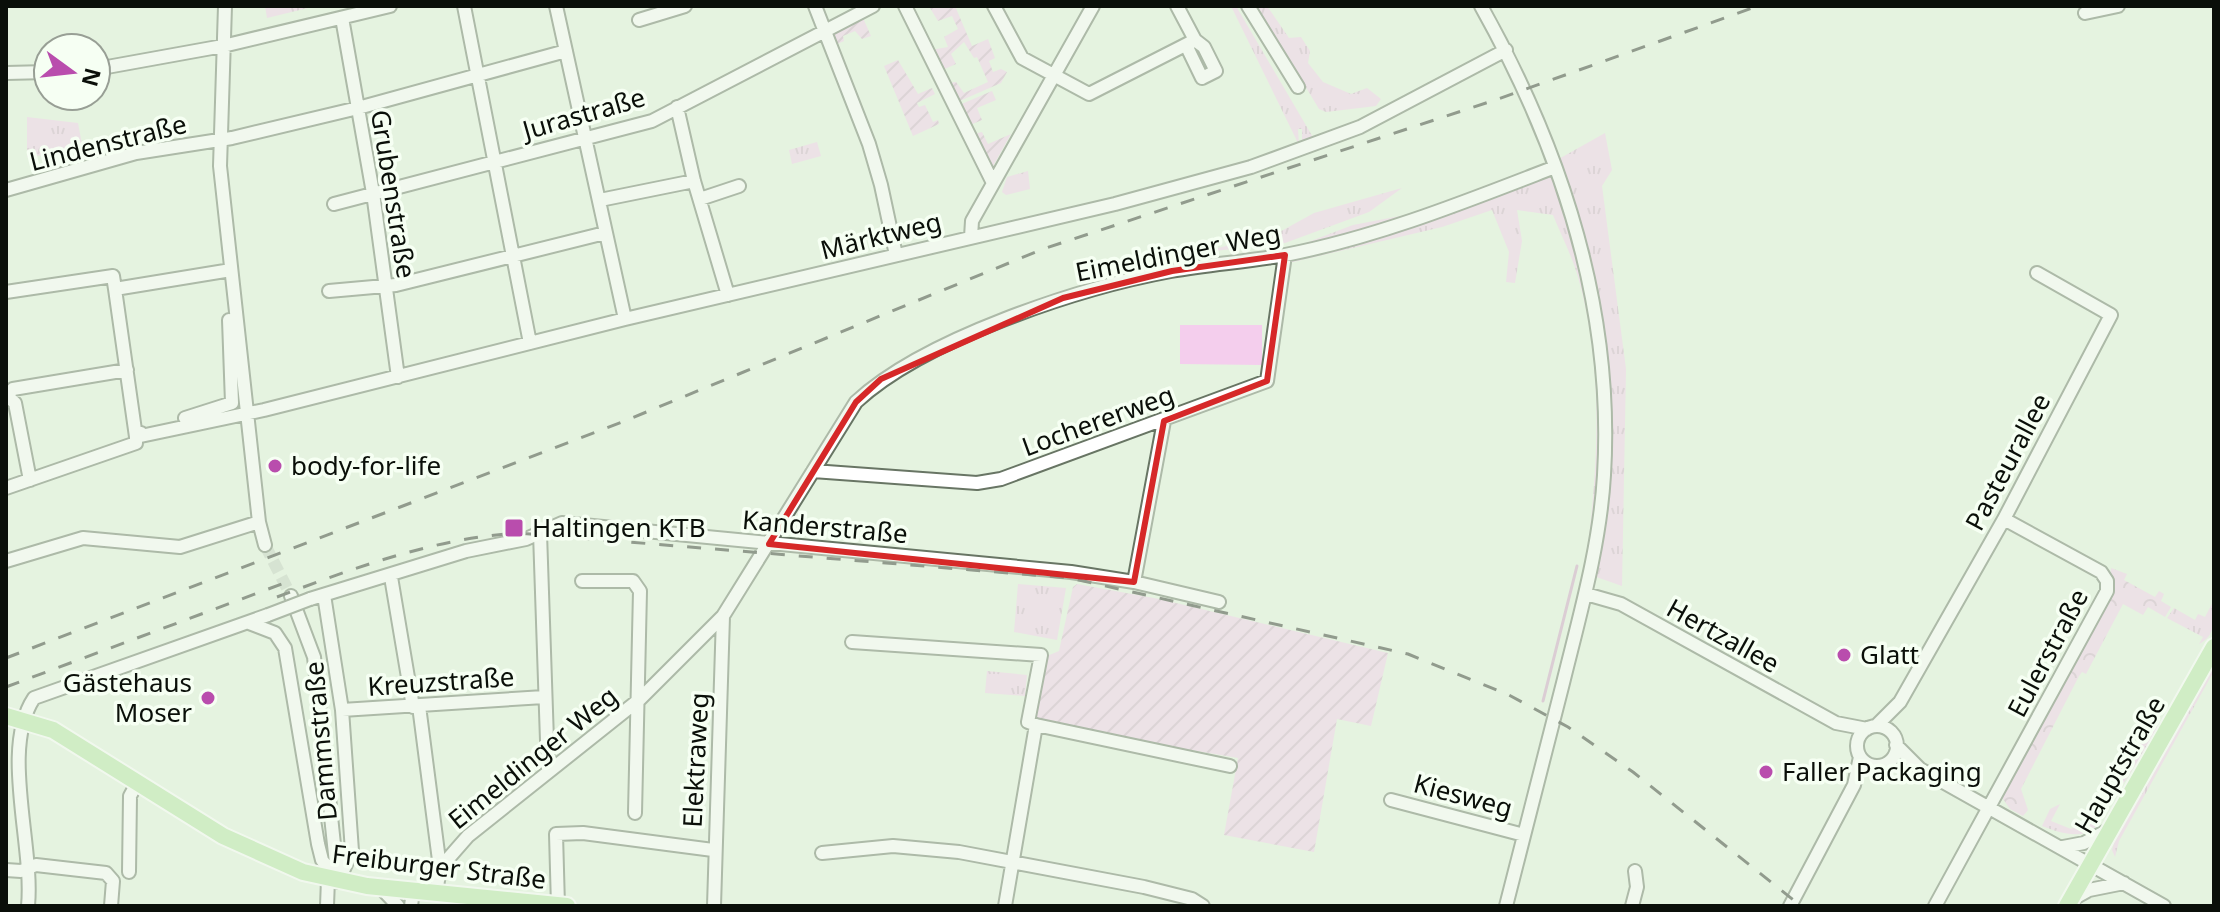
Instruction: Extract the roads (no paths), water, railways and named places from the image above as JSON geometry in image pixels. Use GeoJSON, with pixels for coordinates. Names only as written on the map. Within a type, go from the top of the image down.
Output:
{"type":"FeatureCollection","features":[{"type":"Feature","properties":{"kind":"main road","name":"Hauptstraße"},"geometry":{"type":"LineString","coordinates":[[2069,903],[2214,647]]}},
{"type":"Feature","properties":{"kind":"main road","name":"Freiburger Straße"},"geometry":{"type":"LineString","coordinates":[[13,717],[64,736],[136,785],[230,840],[271,860],[333,880],[381,888],[412,899],[436,893],[561,906]]}},
{"type":"Feature","properties":{"kind":"street"},"geometry":{"type":"LineString","coordinates":[[225,6],[221,140],[231,270],[259,522],[265,545]]}},
{"type":"Feature","properties":{"kind":"street"},"geometry":{"type":"LineString","coordinates":[[112,66],[223,46],[390,6]]}},
{"type":"Feature","properties":{"kind":"street"},"geometry":{"type":"LineString","coordinates":[[464,6],[530,343]]}},
{"type":"Feature","properties":{"kind":"street"},"geometry":{"type":"LineString","coordinates":[[556,6],[625,319]]}},
{"type":"Feature","properties":{"kind":"street"},"geometry":{"type":"LineString","coordinates":[[639,20],[685,6]]}},
{"type":"Feature","properties":{"kind":"street"},"geometry":{"type":"LineString","coordinates":[[815,6],[869,144],[896,255]]}},
{"type":"Feature","properties":{"kind":"street","name":"Jurastraße"},"geometry":{"type":"LineString","coordinates":[[334,204],[652,121],[873,6]]}},
{"type":"Feature","properties":{"kind":"street"},"geometry":{"type":"LineString","coordinates":[[905,6],[993,183]]}},
{"type":"Feature","properties":{"kind":"street"},"geometry":{"type":"LineString","coordinates":[[994,6],[1019,55],[1089,94],[1190,42],[1177,6]]}},
{"type":"Feature","properties":{"kind":"street"},"geometry":{"type":"LineString","coordinates":[[971,237],[972,221],[1093,6]]}},
{"type":"Feature","properties":{"kind":"street"},"geometry":{"type":"LineString","coordinates":[[1248,6],[1298,87]]}},
{"type":"Feature","properties":{"kind":"street"},"geometry":{"type":"LineString","coordinates":[[1481,6],[1520,77],[1555,167],[1593,289],[1602,367],[1604,476],[1586,594],[1506,906]]}},
{"type":"Feature","properties":{"kind":"street"},"geometry":{"type":"LineString","coordinates":[[2085,13],[2118,6]]}},
{"type":"Feature","properties":{"kind":"street","name":"Grubenstraße"},"geometry":{"type":"LineString","coordinates":[[342,18],[373,193],[398,377]]}},
{"type":"Feature","properties":{"kind":"street","name":"Märktweg"},"geometry":{"type":"LineString","coordinates":[[136,437],[247,414],[625,319],[1115,204],[1251,167],[1360,127],[1506,50]]}},
{"type":"Feature","properties":{"kind":"street","name":"Lindenstraße"},"geometry":{"type":"LineString","coordinates":[[6,190],[136,153],[221,140],[358,108],[566,51]]}},
{"type":"Feature","properties":{"kind":"street"},"geometry":{"type":"LineString","coordinates":[[6,73],[32,72]]}},
{"type":"Feature","properties":{"kind":"street"},"geometry":{"type":"LineString","coordinates":[[677,107],[694,181],[728,295]]}},
{"type":"Feature","properties":{"kind":"street","name":"Eimeldinger Weg"},"geometry":{"type":"LineString","coordinates":[[440,868],[468,836],[640,699],[692,651],[723,616],[856,402],[881,379],[968,336],[1063,298],[1135,279],[1285,255],[1398,224],[1555,167]]}},
{"type":"Feature","properties":{"kind":"street"},"geometry":{"type":"LineString","coordinates":[[600,200],[694,181]]}},
{"type":"Feature","properties":{"kind":"street"},"geometry":{"type":"LineString","coordinates":[[700,199],[739,186]]}},
{"type":"Feature","properties":{"kind":"street"},"geometry":{"type":"LineString","coordinates":[[329,291],[396,285],[605,233]]}},
{"type":"Feature","properties":{"kind":"street","name":"Lochererweg"},"geometry":{"type":"LineString","coordinates":[[813,471],[977,483],[1001,479],[1267,381],[1285,255]]}},
{"type":"Feature","properties":{"kind":"street"},"geometry":{"type":"LineString","coordinates":[[115,289],[231,270]]}},
{"type":"Feature","properties":{"kind":"street","name":"Pasteurallee"},"geometry":{"type":"LineString","coordinates":[[1871,727],[1900,702],[2004,519],[2111,315],[2037,273]]}},
{"type":"Feature","properties":{"kind":"street"},"geometry":{"type":"LineString","coordinates":[[6,292],[113,276],[136,437],[136,443],[6,488]]}},
{"type":"Feature","properties":{"kind":"street"},"geometry":{"type":"LineString","coordinates":[[136,437],[147,429],[232,403],[229,312],[236,311]]}},
{"type":"Feature","properties":{"kind":"street"},"geometry":{"type":"LineString","coordinates":[[30,480],[15,403],[6,395],[13,389],[127,370]]}},
{"type":"Feature","properties":{"kind":"street"},"geometry":{"type":"LineString","coordinates":[[1134,582],[1164,421]]}},
{"type":"Feature","properties":{"kind":"street","name":"Eulerstraße"},"geometry":{"type":"LineString","coordinates":[[1935,906],[2102,602],[2106,580],[2092,567],[2004,519]]}},
{"type":"Feature","properties":{"kind":"street"},"geometry":{"type":"LineString","coordinates":[[9,556],[83,538],[180,547],[259,522]]}},
{"type":"Feature","properties":{"kind":"street","name":"Kanderstraße"},"geometry":{"type":"LineString","coordinates":[[13,717],[34,698],[310,599],[391,577],[466,551],[540,533],[562,523],[1071,572],[1134,582],[1219,602]]}},
{"type":"Feature","properties":{"kind":"street"},"geometry":{"type":"LineString","coordinates":[[540,533],[548,770]]}},
{"type":"Feature","properties":{"kind":"street"},"geometry":{"type":"LineString","coordinates":[[391,577],[416,707],[440,868],[436,893]]}},
{"type":"Feature","properties":{"kind":"street"},"geometry":{"type":"LineString","coordinates":[[582,581],[627,580],[639,586],[640,699]]}},
{"type":"Feature","properties":{"kind":"street","name":"Hertzallee"},"geometry":{"type":"LineString","coordinates":[[1586,594],[1621,604],[1836,723],[1859,751],[1883,764],[1920,769]]}},
{"type":"Feature","properties":{"kind":"street","name":"Dammstraße"},"geometry":{"type":"LineString","coordinates":[[324,595],[342,710],[352,851],[333,880]]}},
{"type":"Feature","properties":{"kind":"street"},"geometry":{"type":"LineString","coordinates":[[291,596],[314,657],[333,880],[327,906]]}},
{"type":"Feature","properties":{"kind":"street","name":"Elektraweg"},"geometry":{"type":"LineString","coordinates":[[714,906],[713,850],[723,616]]}},
{"type":"Feature","properties":{"kind":"street"},"geometry":{"type":"LineString","coordinates":[[249,623],[275,633],[285,648],[320,852],[333,880]]}},
{"type":"Feature","properties":{"kind":"street"},"geometry":{"type":"LineString","coordinates":[[852,642],[1041,655],[1028,722],[1138,750],[1230,766]]}},
{"type":"Feature","properties":{"kind":"street","name":"Kreuzstraße"},"geometry":{"type":"LineString","coordinates":[[342,710],[544,697]]}},
{"type":"Feature","properties":{"kind":"street","name":"Eimeldinger Weg"},"geometry":{"type":"LineString","coordinates":[[635,813],[640,699]]}},
{"type":"Feature","properties":{"kind":"street","name":"Pasteurallee"},"geometry":{"type":"LineString","coordinates":[[1894,740],[1900,702]]}},
{"type":"Feature","properties":{"kind":"street"},"geometry":{"type":"LineString","coordinates":[[13,717],[31,876],[28,906]]}},
{"type":"Feature","properties":{"kind":"street","name":"Hertzallee"},"geometry":{"type":"LineString","coordinates":[[1836,723],[1871,727],[1894,740],[1920,769],[2164,906]]}},
{"type":"Feature","properties":{"kind":"street"},"geometry":{"type":"LineString","coordinates":[[1005,906],[1036,725]]}},
{"type":"Feature","properties":{"kind":"street"},"geometry":{"type":"LineString","coordinates":[[1790,906],[1854,785],[1859,751],[1871,727]]}},
{"type":"Feature","properties":{"kind":"street"},"geometry":{"type":"LineString","coordinates":[[1854,785],[1883,764],[1894,740]]}},
{"type":"Feature","properties":{"kind":"street"},"geometry":{"type":"LineString","coordinates":[[129,872],[130,796],[136,785]]}},
{"type":"Feature","properties":{"kind":"street","name":"Kiesweg"},"geometry":{"type":"LineString","coordinates":[[1391,800],[1524,835]]}},
{"type":"Feature","properties":{"kind":"street"},"geometry":{"type":"LineString","coordinates":[[2063,847],[2084,843],[2113,827]]}},
{"type":"Feature","properties":{"kind":"street"},"geometry":{"type":"LineString","coordinates":[[561,906],[556,834],[583,833],[713,850]]}},
{"type":"Feature","properties":{"kind":"street"},"geometry":{"type":"LineString","coordinates":[[822,853],[893,846],[959,852],[1144,887],[1192,899],[1203,906]]}},
{"type":"Feature","properties":{"kind":"street"},"geometry":{"type":"LineString","coordinates":[[6,870],[36,865],[106,873],[113,881],[111,906]]}},
{"type":"Feature","properties":{"kind":"street"},"geometry":{"type":"LineString","coordinates":[[1632,906],[1637,887],[1635,871]]}},
{"type":"Feature","properties":{"kind":"street"},"geometry":{"type":"LineString","coordinates":[[2069,903],[2089,890],[2124,883]]}},
{"type":"Feature","properties":{"kind":"street"},"geometry":{"type":"LineString","coordinates":[[381,888],[398,906]]}},
{"type":"Feature","properties":{"kind":"waterway"},"geometry":{"type":"LineString","coordinates":[[1543,701],[1577,566]]}},
{"type":"Feature","properties":{"kind":"tunnel"},"geometry":{"type":"LineString","coordinates":[[265,545],[291,596]]}},
{"type":"Feature","properties":{"kind":"railway"},"geometry":{"type":"LineString","coordinates":[[6,658],[622,422],[1043,249],[1498,99],[1758,6]]}},
{"type":"Feature","properties":{"kind":"railway"},"geometry":{"type":"LineString","coordinates":[[277,597],[365,565],[426,548],[518,533],[1070,578],[1408,654],[1509,695],[1568,727],[1633,772],[1801,906]]}},
{"type":"Feature","properties":{"kind":"railway"},"geometry":{"type":"LineString","coordinates":[[6,687],[287,582]]}},
{"type":"Feature","properties":{"kind":"place","name":"body-for-life"},"geometry":{"type":"Point","coordinates":[275,466]}},
{"type":"Feature","properties":{"kind":"place","name":"Haltingen KTB"},"geometry":{"type":"Point","coordinates":[514,528]}},
{"type":"Feature","properties":{"kind":"place","name":"Glatt"},"geometry":{"type":"Point","coordinates":[1844,655]}},
{"type":"Feature","properties":{"kind":"place","name":"Gästehaus Moser"},"geometry":{"type":"Point","coordinates":[208,698]}},
{"type":"Feature","properties":{"kind":"place","name":"Faller Packaging"},"geometry":{"type":"Point","coordinates":[1766,772]}}]}
